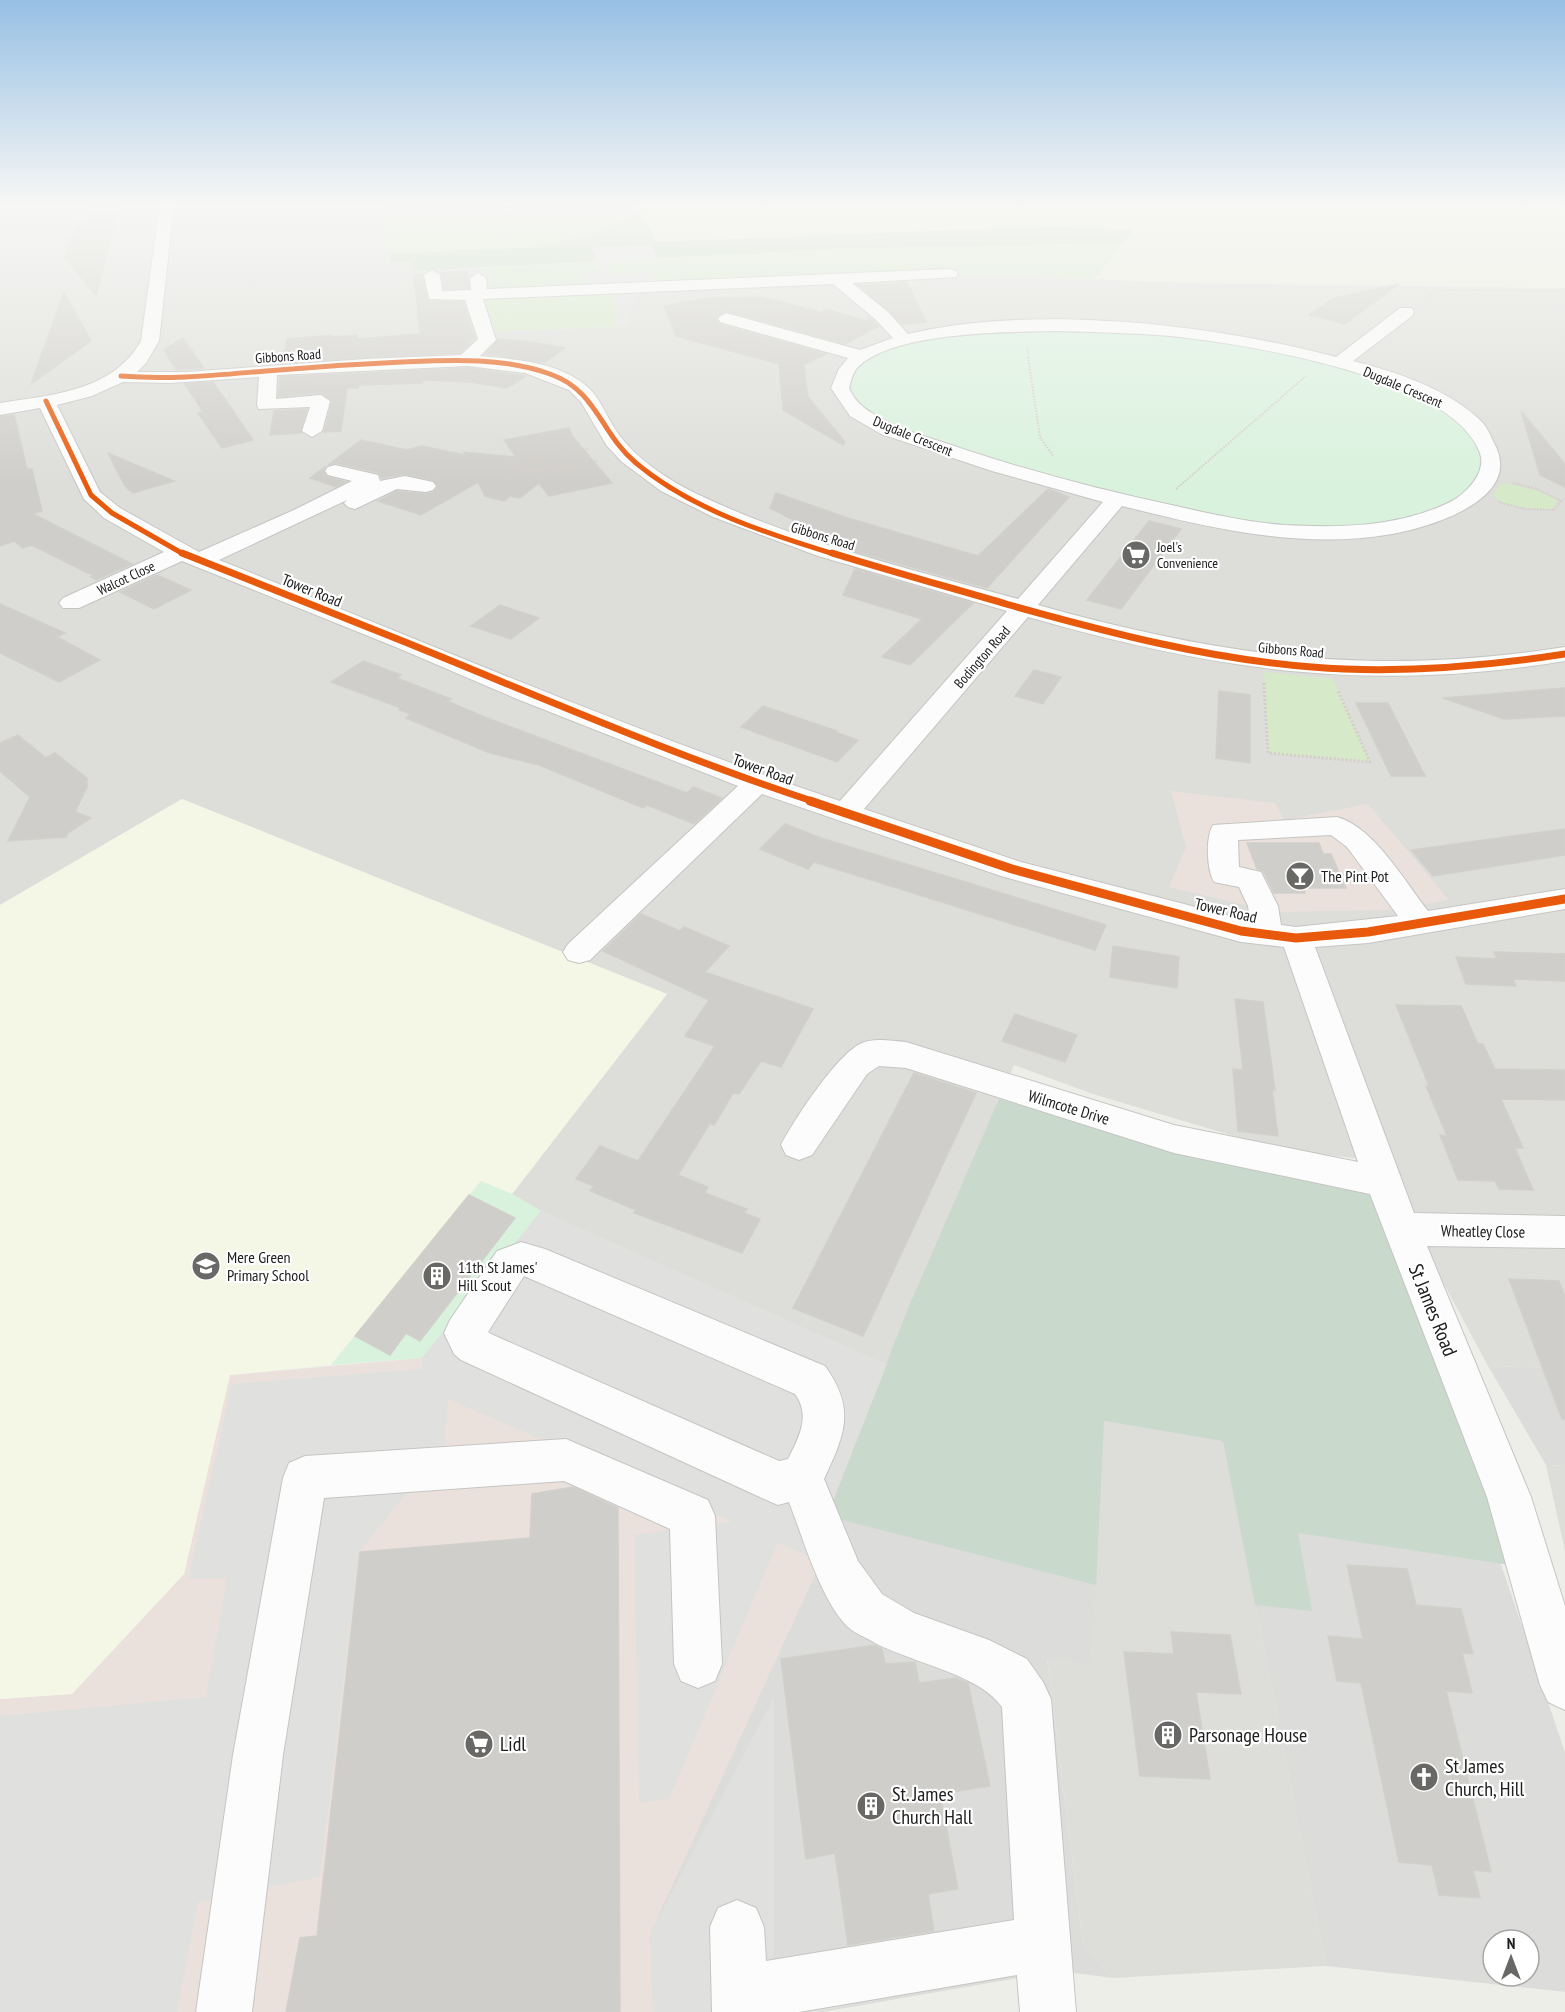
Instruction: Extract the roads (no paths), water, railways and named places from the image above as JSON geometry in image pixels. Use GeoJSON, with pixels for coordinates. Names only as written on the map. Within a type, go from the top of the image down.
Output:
{"type":"FeatureCollection","features":[{"type":"Feature","properties":{"kind":"street"},"geometry":{"type":"LineString","coordinates":[[0,409],[46,401],[88,390],[121,376],[144,357],[150,340],[154,297]]}},
{"type":"Feature","properties":{"kind":"street"},"geometry":{"type":"LineString","coordinates":[[464,362],[488,340],[474,297]]}},
{"type":"Feature","properties":{"kind":"street"},"geometry":{"type":"LineString","coordinates":[[859,297],[882,316],[905,341]]}},
{"type":"Feature","properties":{"kind":"street"},"geometry":{"type":"LineString","coordinates":[[1334,361],[1406,312]]}},
{"type":"Feature","properties":{"kind":"street"},"geometry":{"type":"LineString","coordinates":[[726,318],[861,356]]}},
{"type":"Feature","properties":{"kind":"street","name":"Dugdale Crescent"},"geometry":{"type":"LineString","coordinates":[[1003,327],[1126,328],[1187,333],[1334,361],[1402,383],[1430,395],[1460,415],[1479,432],[1490,454],[1491,463],[1486,477],[1472,495],[1457,507],[1420,521],[1372,530],[1325,532],[1278,531],[1234,525],[1075,488],[984,463],[914,439],[858,412],[845,400],[840,388],[850,364],[861,356],[905,341],[1003,327]]}},
{"type":"Feature","properties":{"kind":"street","name":"Gibbons Road"},"geometry":{"type":"LineString","coordinates":[[121,376],[170,378],[403,362],[464,362],[532,369],[566,380],[592,400],[603,426],[621,449],[674,491],[762,531],[1024,608],[1163,645],[1263,661],[1327,667],[1461,668],[1565,654]]}},
{"type":"Feature","properties":{"kind":"street","name":"Gibbons Road"},"geometry":{"type":"LineString","coordinates":[[268,370],[266,405],[321,401],[312,431]]}},
{"type":"Feature","properties":{"kind":"street","name":"Tower Road"},"geometry":{"type":"LineString","coordinates":[[46,401],[91,495],[112,513],[191,556],[245,569],[406,643],[526,694],[758,783],[1012,869],[1241,932],[1282,936],[1368,932],[1565,899]]}},
{"type":"Feature","properties":{"kind":"street","name":"Walcot Close"},"geometry":{"type":"LineString","coordinates":[[71,604],[302,515],[371,479],[335,471]]}},
{"type":"Feature","properties":{"kind":"street"},"geometry":{"type":"LineString","coordinates":[[284,545],[393,481],[410,481],[426,486]]}},
{"type":"Feature","properties":{"kind":"street","name":"Bodington Road"},"geometry":{"type":"LineString","coordinates":[[845,814],[1117,499]]}},
{"type":"Feature","properties":{"kind":"street"},"geometry":{"type":"LineString","coordinates":[[579,952],[758,783]]}},
{"type":"Feature","properties":{"kind":"street","name":"St James Road"},"geometry":{"type":"LineString","coordinates":[[1420,924],[1357,840],[1337,826],[1223,832],[1225,875],[1250,879],[1263,906],[1282,936],[1384,1182],[1509,1497],[1565,1685]]}},
{"type":"Feature","properties":{"kind":"street","name":"Wilmcote Drive"},"geometry":{"type":"LineString","coordinates":[[799,1145],[855,1065],[873,1053],[906,1055],[1174,1139],[1384,1182]]}},
{"type":"Feature","properties":{"kind":"street","name":"Wheatley Close"},"geometry":{"type":"LineString","coordinates":[[1401,1229],[1565,1232]]}},
{"type":"Feature","properties":{"kind":"street"},"geometry":{"type":"LineString","coordinates":[[802,1478],[778,1483],[476,1347],[468,1341],[464,1333],[511,1263],[521,1259],[541,1265],[810,1380],[820,1392],[825,1408],[824,1429],[802,1478],[842,1577],[865,1611],[901,1632],[989,1664],[1010,1676],[1026,1700],[1048,2012]]}},
{"type":"Feature","properties":{"kind":"street"},"geometry":{"type":"LineString","coordinates":[[225,2012],[258,1755],[304,1478],[566,1460],[692,1516],[698,1664]]}},
{"type":"Feature","properties":{"kind":"street"},"geometry":{"type":"LineString","coordinates":[[737,1927],[740,2003],[1043,1943]]}},
{"type":"Feature","properties":{"kind":"place","name":"Joel's Convenience"},"geometry":{"type":"Point","coordinates":[1136,555]}},
{"type":"Feature","properties":{"kind":"place","name":"The Pint Pot"},"geometry":{"type":"Point","coordinates":[1300,876]}},
{"type":"Feature","properties":{"kind":"place","name":"Mere Green Primary School"},"geometry":{"type":"Point","coordinates":[206,1266]}},
{"type":"Feature","properties":{"kind":"place","name":"11th St James' Hill Scout"},"geometry":{"type":"Point","coordinates":[437,1276]}},
{"type":"Feature","properties":{"kind":"place","name":"Parsonage House"},"geometry":{"type":"Point","coordinates":[1168,1735]}},
{"type":"Feature","properties":{"kind":"place","name":"Lidl"},"geometry":{"type":"Point","coordinates":[479,1744]}},
{"type":"Feature","properties":{"kind":"place","name":"St James Church, Hill"},"geometry":{"type":"Point","coordinates":[1424,1777]}},
{"type":"Feature","properties":{"kind":"place","name":"St. James Church Hall"},"geometry":{"type":"Point","coordinates":[871,1806]}}]}
